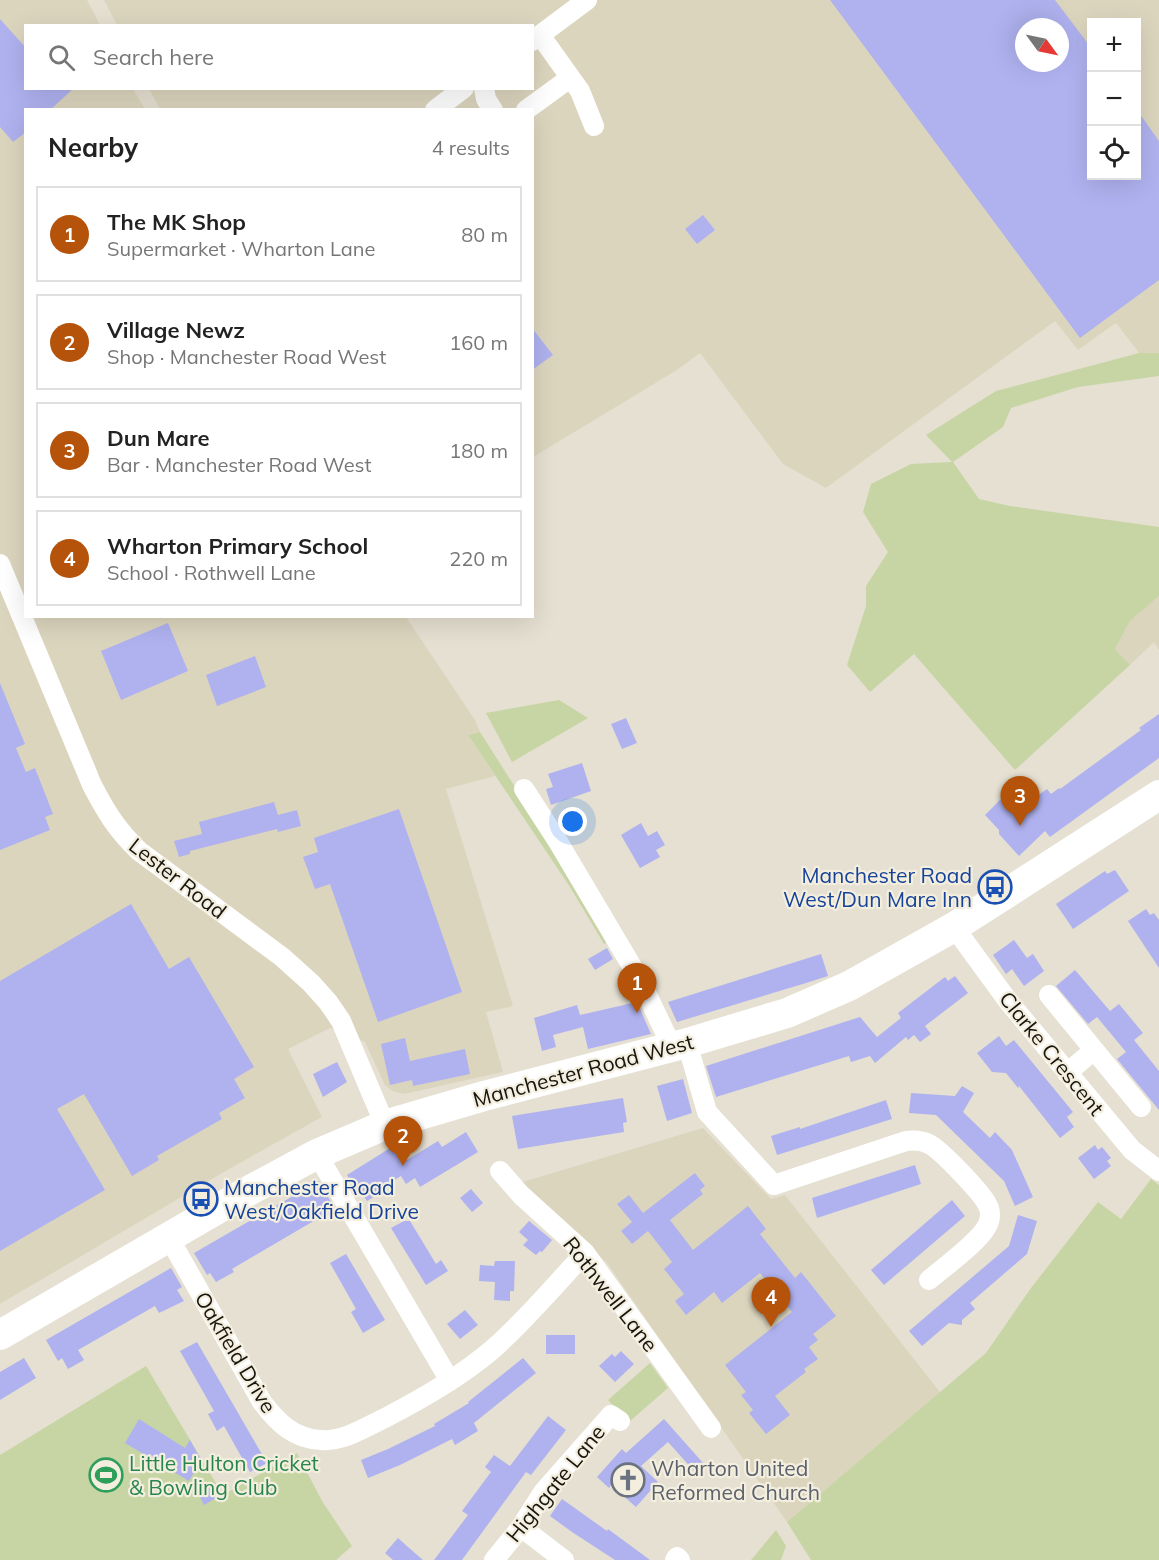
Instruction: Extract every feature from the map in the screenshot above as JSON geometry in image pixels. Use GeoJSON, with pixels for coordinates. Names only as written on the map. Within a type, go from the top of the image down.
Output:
{"type":"FeatureCollection","features":[{"type":"Feature","properties":{"kind":"main road","name":"Manchester Road West"},"geometry":{"type":"LineString","coordinates":[[0,1335],[168,1236],[317,1154],[386,1125],[484,1096],[680,1045],[819,1000],[872,975],[954,927],[1159,795]]}},
{"type":"Feature","properties":{"kind":"street"},"geometry":{"type":"LineString","coordinates":[[587,0],[536,38],[570,78],[585,100],[594,126]]}},
{"type":"Feature","properties":{"kind":"street"},"geometry":{"type":"LineString","coordinates":[[529,108],[570,78]]}},
{"type":"Feature","properties":{"kind":"street"},"geometry":{"type":"LineString","coordinates":[[438,108],[461,90]]}},
{"type":"Feature","properties":{"kind":"street"},"geometry":{"type":"LineString","coordinates":[[484,90],[486,99],[492,108]]}},
{"type":"Feature","properties":{"kind":"street","name":"Lester Road"},"geometry":{"type":"LineString","coordinates":[[0,564],[92,785],[109,817],[139,851],[282,957],[311,983],[328,1002],[340,1021],[386,1125]]}},
{"type":"Feature","properties":{"kind":"street"},"geometry":{"type":"LineString","coordinates":[[524,789],[680,1045],[707,1112],[774,1185],[906,1141],[921,1141],[935,1148],[982,1196],[990,1210],[987,1227],[978,1238],[929,1280]]}},
{"type":"Feature","properties":{"kind":"street","name":"Clarke Crescent"},"geometry":{"type":"LineString","coordinates":[[954,927],[1008,1002],[1067,1073],[1132,1150],[1159,1172]]}},
{"type":"Feature","properties":{"kind":"street"},"geometry":{"type":"LineString","coordinates":[[1049,995],[1141,1107]]}},
{"type":"Feature","properties":{"kind":"street"},"geometry":{"type":"LineString","coordinates":[[1067,1073],[1094,1050]]}},
{"type":"Feature","properties":{"kind":"street"},"geometry":{"type":"LineString","coordinates":[[317,1154],[450,1381]]}},
{"type":"Feature","properties":{"kind":"street","name":"Rothwell Lane"},"geometry":{"type":"LineString","coordinates":[[500,1171],[521,1196],[585,1253],[711,1428]]}},
{"type":"Feature","properties":{"kind":"street","name":"Oakfield Drive"},"geometry":{"type":"LineString","coordinates":[[168,1236],[262,1402],[280,1424],[298,1435],[321,1440],[344,1437],[420,1400],[450,1381],[485,1355],[514,1329],[585,1253]]}},
{"type":"Feature","properties":{"kind":"street","name":"Highgate Lane"},"geometry":{"type":"LineString","coordinates":[[494,1560],[522,1527],[544,1491],[585,1443],[611,1415],[620,1421]]}},
{"type":"Feature","properties":{"kind":"street"},"geometry":{"type":"LineString","coordinates":[[522,1527],[564,1560]]}},
{"type":"Feature","properties":{"kind":"street"},"geometry":{"type":"LineString","coordinates":[[675,1560],[677,1557],[680,1560]]}},
{"type":"Feature","properties":{"kind":"shaded area"},"geometry":{"type":"Polygon","coordinates":[[[0,0],[87,0],[99,24],[24,24],[24,90],[134,90],[144,108],[24,108],[24,618],[407,618],[475,720],[480,732],[468,735],[495,776],[446,789],[513,1006],[486,1012],[503,1072],[404,1094],[392,1091],[385,1085],[365,1042],[330,1028],[288,1049],[322,1117],[0,1304],[0,0]]]}},
{"type":"Feature","properties":{"kind":"shaded area"},"geometry":{"type":"Polygon","coordinates":[[[104,0],[1159,0],[1159,353],[1139,353],[1116,323],[1078,350],[1055,321],[826,488],[783,464],[700,353],[677,370],[534,456],[534,108],[159,108],[150,90],[534,90],[534,24],[116,24],[104,0]]]}},
{"type":"Feature","properties":{"kind":"shaded area"},"geometry":{"type":"Polygon","coordinates":[[[1159,596],[1159,650],[1154,642],[1130,665],[1115,649],[1130,621],[1159,596]]]}},
{"type":"Feature","properties":{"kind":"shaded area"},"geometry":{"type":"Polygon","coordinates":[[[703,1128],[771,1199],[785,1195],[940,1392],[787,1522],[607,1263],[519,1183],[703,1128]]]}},
{"type":"Feature","properties":{"kind":"green space"},"geometry":{"type":"Polygon","coordinates":[[[1139,353],[1159,353],[1159,376],[1078,387],[1011,408],[1003,427],[953,462],[979,499],[1010,506],[1159,527],[1159,596],[1130,621],[1115,649],[1130,665],[1015,770],[914,654],[870,692],[847,665],[866,606],[866,586],[888,552],[863,512],[871,484],[911,464],[952,462],[926,435],[996,391],[1139,353]]]}},
{"type":"Feature","properties":{"kind":"green space"},"geometry":{"type":"Polygon","coordinates":[[[559,700],[588,718],[512,762],[486,713],[559,700]]]}},
{"type":"Feature","properties":{"kind":"green space"},"geometry":{"type":"Polygon","coordinates":[[[480,732],[564,864],[608,942],[604,944],[570,887],[468,735],[480,732]]]}},
{"type":"Feature","properties":{"kind":"green space"},"geometry":{"type":"Polygon","coordinates":[[[1151,1179],[1159,1185],[1159,1560],[811,1560],[787,1522],[986,1353],[1031,1288],[1098,1202],[1121,1219],[1151,1179]]]}},
{"type":"Feature","properties":{"kind":"green space"},"geometry":{"type":"Polygon","coordinates":[[[650,1363],[668,1388],[629,1422],[608,1400],[650,1363]]]}},
{"type":"Feature","properties":{"kind":"green space","name":"Little Hulton Cricket & Bowling Club"},"geometry":{"type":"Polygon","coordinates":[[[146,1366],[223,1495],[297,1453],[322,1501],[352,1546],[336,1560],[0,1560],[0,1455],[146,1366]]]}},
{"type":"Feature","properties":{"kind":"green space"},"geometry":{"type":"Polygon","coordinates":[[[776,1530],[786,1546],[781,1560],[751,1560],[776,1530]]]}},
{"type":"Feature","properties":{"kind":"building"},"geometry":{"type":"Polygon","coordinates":[[[830,0],[1055,0],[1069,18],[1015,18],[1015,72],[1069,72],[1069,19],[1087,42],[1087,180],[1141,180],[1141,116],[1159,141],[1159,280],[1080,338],[830,0]]]}},
{"type":"Feature","properties":{"kind":"building"},"geometry":{"type":"Polygon","coordinates":[[[0,19],[24,46],[24,90],[72,90],[52,108],[24,108],[24,134],[13,142],[0,127],[0,19]]]}},
{"type":"Feature","properties":{"kind":"building"},"geometry":{"type":"Polygon","coordinates":[[[703,215],[715,230],[697,244],[685,229],[703,215]]]}},
{"type":"Feature","properties":{"kind":"building"},"geometry":{"type":"Polygon","coordinates":[[[534,331],[553,355],[534,369],[534,331]]]}},
{"type":"Feature","properties":{"kind":"building"},"geometry":{"type":"Polygon","coordinates":[[[168,623],[188,671],[121,700],[101,651],[168,623]]]}},
{"type":"Feature","properties":{"kind":"building"},"geometry":{"type":"Polygon","coordinates":[[[255,656],[266,687],[217,706],[206,675],[255,656]]]}},
{"type":"Feature","properties":{"kind":"building"},"geometry":{"type":"Polygon","coordinates":[[[0,683],[25,744],[16,748],[26,772],[35,768],[53,814],[45,817],[50,830],[0,850],[0,683]]]}},
{"type":"Feature","properties":{"kind":"building"},"geometry":{"type":"Polygon","coordinates":[[[1159,714],[1159,758],[1050,837],[1045,831],[1019,856],[985,815],[1009,791],[1023,806],[1047,789],[1051,794],[1060,789],[1141,730],[1139,728],[1159,714]]]}},
{"type":"Feature","properties":{"kind":"building"},"geometry":{"type":"Polygon","coordinates":[[[626,718],[637,743],[622,749],[611,724],[626,718]]]}},
{"type":"Feature","properties":{"kind":"building"},"geometry":{"type":"Polygon","coordinates":[[[582,763],[591,791],[551,805],[546,789],[553,787],[548,774],[582,763]]]}},
{"type":"Feature","properties":{"kind":"building"},"geometry":{"type":"Polygon","coordinates":[[[274,802],[278,815],[297,810],[301,826],[278,832],[277,829],[190,851],[190,854],[179,857],[174,841],[202,834],[199,822],[274,802]]]}},
{"type":"Feature","properties":{"kind":"building"},"geometry":{"type":"Polygon","coordinates":[[[399,809],[462,992],[378,1022],[330,884],[315,889],[303,857],[318,852],[314,838],[399,809]]]}},
{"type":"Feature","properties":{"kind":"building"},"geometry":{"type":"Polygon","coordinates":[[[641,823],[648,836],[657,831],[665,845],[656,850],[660,857],[640,868],[621,835],[641,823]]]}},
{"type":"Feature","properties":{"kind":"building"},"geometry":{"type":"Polygon","coordinates":[[[1115,870],[1129,891],[1073,929],[1056,904],[1105,871],[1107,874],[1115,870]]]}},
{"type":"Feature","properties":{"kind":"building"},"geometry":{"type":"Polygon","coordinates":[[[131,904],[169,969],[189,957],[254,1067],[234,1079],[245,1098],[219,1113],[222,1119],[157,1156],[159,1160],[132,1176],[84,1094],[57,1109],[105,1190],[0,1251],[0,981],[131,904]]]}},
{"type":"Feature","properties":{"kind":"building"},"geometry":{"type":"Polygon","coordinates":[[[1146,909],[1150,915],[1154,913],[1159,920],[1159,968],[1128,921],[1146,909]]]}},
{"type":"Feature","properties":{"kind":"building"},"geometry":{"type":"Polygon","coordinates":[[[1014,940],[1027,958],[1033,954],[1044,971],[1024,986],[1012,969],[1006,974],[993,955],[1014,940]]]}},
{"type":"Feature","properties":{"kind":"building"},"geometry":{"type":"Polygon","coordinates":[[[607,948],[613,959],[595,970],[588,959],[607,948]]]}},
{"type":"Feature","properties":{"kind":"building"},"geometry":{"type":"Polygon","coordinates":[[[821,954],[828,976],[806,983],[677,1022],[668,1002],[821,954]]]}},
{"type":"Feature","properties":{"kind":"building"},"geometry":{"type":"Polygon","coordinates":[[[1075,970],[1110,1011],[1119,1004],[1143,1033],[1134,1040],[1159,1071],[1159,1110],[1117,1059],[1126,1052],[1097,1017],[1088,1024],[1056,986],[1075,970]]]}},
{"type":"Feature","properties":{"kind":"building"},"geometry":{"type":"Polygon","coordinates":[[[955,976],[968,993],[925,1026],[931,1034],[920,1042],[914,1035],[908,1040],[906,1037],[875,1063],[870,1056],[851,1062],[849,1056],[716,1097],[706,1066],[860,1017],[877,1037],[901,1018],[898,1013],[945,977],[948,981],[955,976]]]}},
{"type":"Feature","properties":{"kind":"building"},"geometry":{"type":"Polygon","coordinates":[[[637,1002],[651,1034],[588,1049],[583,1027],[553,1035],[556,1047],[542,1051],[534,1018],[577,1005],[580,1015],[637,1002]]]}},
{"type":"Feature","properties":{"kind":"building"},"geometry":{"type":"Polygon","coordinates":[[[999,1036],[1006,1046],[1014,1040],[1073,1112],[1067,1117],[1074,1127],[1060,1138],[1019,1086],[1018,1088],[1006,1073],[992,1072],[977,1053],[999,1036]]]}},
{"type":"Feature","properties":{"kind":"building"},"geometry":{"type":"Polygon","coordinates":[[[405,1038],[410,1061],[465,1049],[470,1074],[413,1086],[412,1080],[390,1085],[381,1044],[405,1038]]]}},
{"type":"Feature","properties":{"kind":"building"},"geometry":{"type":"Polygon","coordinates":[[[337,1062],[347,1082],[323,1097],[313,1074],[337,1062]]]}},
{"type":"Feature","properties":{"kind":"building"},"geometry":{"type":"Polygon","coordinates":[[[683,1079],[692,1113],[667,1121],[657,1086],[683,1079]]]}},
{"type":"Feature","properties":{"kind":"building"},"geometry":{"type":"Polygon","coordinates":[[[962,1086],[974,1093],[963,1112],[990,1138],[995,1132],[1012,1150],[1033,1197],[1015,1206],[1004,1181],[936,1115],[909,1113],[911,1093],[955,1096],[962,1086]]]}},
{"type":"Feature","properties":{"kind":"building"},"geometry":{"type":"Polygon","coordinates":[[[623,1098],[627,1122],[623,1123],[624,1132],[518,1149],[512,1116],[623,1098]]]}},
{"type":"Feature","properties":{"kind":"building"},"geometry":{"type":"Polygon","coordinates":[[[886,1100],[892,1119],[777,1155],[771,1136],[800,1127],[800,1129],[886,1100]]]}},
{"type":"Feature","properties":{"kind":"building"},"geometry":{"type":"Polygon","coordinates":[[[466,1132],[478,1152],[420,1187],[415,1178],[406,1184],[401,1176],[380,1189],[382,1192],[367,1201],[361,1192],[358,1194],[347,1175],[395,1145],[402,1157],[404,1156],[407,1160],[438,1141],[442,1147],[466,1132]]]}},
{"type":"Feature","properties":{"kind":"building"},"geometry":{"type":"Polygon","coordinates":[[[1095,1145],[1098,1150],[1102,1147],[1111,1158],[1107,1161],[1111,1166],[1094,1179],[1078,1158],[1095,1145]]]}},
{"type":"Feature","properties":{"kind":"building"},"geometry":{"type":"Polygon","coordinates":[[[915,1165],[921,1184],[817,1218],[812,1198],[915,1165]]]}},
{"type":"Feature","properties":{"kind":"building"},"geometry":{"type":"Polygon","coordinates":[[[695,1173],[705,1186],[700,1190],[703,1194],[670,1220],[693,1250],[748,1206],[766,1229],[760,1234],[795,1278],[801,1272],[836,1316],[813,1334],[818,1340],[809,1347],[818,1359],[804,1369],[806,1372],[775,1396],[790,1415],[766,1434],[749,1413],[753,1410],[741,1395],[746,1392],[725,1365],[792,1312],[760,1273],[722,1303],[714,1292],[686,1315],[675,1301],[684,1294],[664,1269],[672,1262],[648,1231],[632,1244],[621,1231],[632,1222],[617,1204],[629,1195],[643,1213],[695,1173]]]}},
{"type":"Feature","properties":{"kind":"building"},"geometry":{"type":"Polygon","coordinates":[[[319,1181],[331,1202],[327,1204],[332,1213],[318,1221],[317,1219],[242,1263],[232,1269],[234,1272],[216,1282],[210,1273],[207,1275],[194,1253],[319,1181]]]}},
{"type":"Feature","properties":{"kind":"building"},"geometry":{"type":"Polygon","coordinates":[[[471,1189],[483,1203],[472,1212],[460,1198],[471,1189]]]}},
{"type":"Feature","properties":{"kind":"building"},"geometry":{"type":"Polygon","coordinates":[[[952,1200],[965,1216],[884,1285],[871,1270],[952,1200]]]}},
{"type":"Feature","properties":{"kind":"building"},"geometry":{"type":"Polygon","coordinates":[[[1018,1215],[1037,1221],[1027,1254],[970,1303],[975,1309],[962,1320],[962,1325],[949,1323],[922,1346],[909,1331],[1009,1246],[1018,1215]]]}},
{"type":"Feature","properties":{"kind":"building"},"geometry":{"type":"Polygon","coordinates":[[[404,1221],[410,1221],[436,1264],[441,1260],[448,1271],[426,1285],[391,1228],[404,1221]]]}},
{"type":"Feature","properties":{"kind":"building"},"geometry":{"type":"Polygon","coordinates":[[[529,1221],[552,1240],[542,1252],[536,1255],[523,1245],[528,1240],[519,1232],[529,1221]]]}},
{"type":"Feature","properties":{"kind":"building"},"geometry":{"type":"Polygon","coordinates":[[[346,1254],[385,1320],[363,1333],[351,1312],[356,1309],[330,1263],[346,1254]]]}},
{"type":"Feature","properties":{"kind":"building"},"geometry":{"type":"Polygon","coordinates":[[[495,1261],[515,1261],[514,1291],[510,1291],[510,1301],[494,1300],[495,1282],[479,1281],[480,1265],[494,1266],[495,1261]]]}},
{"type":"Feature","properties":{"kind":"building"},"geometry":{"type":"Polygon","coordinates":[[[171,1268],[182,1287],[177,1290],[184,1301],[159,1313],[155,1306],[78,1350],[84,1360],[68,1369],[62,1358],[58,1361],[46,1340],[171,1268]]]}},
{"type":"Feature","properties":{"kind":"building"},"geometry":{"type":"Polygon","coordinates":[[[465,1310],[478,1325],[460,1339],[447,1324],[465,1310]]]}},
{"type":"Feature","properties":{"kind":"building"},"geometry":{"type":"Polygon","coordinates":[[[546,1335],[575,1335],[575,1354],[546,1354],[546,1335]]]}},
{"type":"Feature","properties":{"kind":"building"},"geometry":{"type":"Polygon","coordinates":[[[197,1342],[267,1463],[250,1472],[224,1426],[217,1431],[208,1414],[214,1411],[180,1351],[197,1342]]]}},
{"type":"Feature","properties":{"kind":"building"},"geometry":{"type":"Polygon","coordinates":[[[621,1351],[634,1364],[615,1382],[599,1366],[612,1354],[615,1357],[621,1351]]]}},
{"type":"Feature","properties":{"kind":"building"},"geometry":{"type":"Polygon","coordinates":[[[24,1358],[36,1378],[0,1400],[0,1372],[24,1358]]]}},
{"type":"Feature","properties":{"kind":"building"},"geometry":{"type":"Polygon","coordinates":[[[523,1358],[536,1373],[474,1423],[478,1431],[455,1445],[452,1439],[368,1478],[361,1460],[435,1426],[434,1424],[469,1403],[523,1358]]]}},
{"type":"Feature","properties":{"kind":"building"},"geometry":{"type":"Polygon","coordinates":[[[548,1416],[566,1430],[531,1475],[526,1472],[462,1560],[434,1560],[468,1515],[462,1511],[491,1472],[485,1467],[494,1455],[510,1466],[548,1416]]]}},
{"type":"Feature","properties":{"kind":"building"},"geometry":{"type":"Polygon","coordinates":[[[139,1419],[185,1448],[190,1440],[201,1460],[189,1481],[125,1443],[139,1419]]]}},
{"type":"Feature","properties":{"kind":"building"},"geometry":{"type":"Polygon","coordinates":[[[664,1419],[704,1464],[695,1472],[668,1442],[641,1466],[658,1482],[636,1507],[611,1485],[609,1488],[597,1477],[622,1449],[626,1453],[664,1419]]]}},
{"type":"Feature","properties":{"kind":"building"},"geometry":{"type":"Polygon","coordinates":[[[213,1482],[221,1495],[204,1505],[197,1491],[213,1482]]]}},
{"type":"Feature","properties":{"kind":"building"},"geometry":{"type":"Polygon","coordinates":[[[562,1499],[650,1560],[615,1560],[572,1532],[550,1516],[562,1499]]]}},
{"type":"Feature","properties":{"kind":"building"},"geometry":{"type":"Polygon","coordinates":[[[398,1538],[423,1560],[393,1560],[385,1553],[398,1538]]]}},
{"type":"Feature","properties":{"kind":"place","name":"Dun Mare"},"geometry":{"type":"Point","coordinates":[1020,826]}},
{"type":"Feature","properties":{"kind":"place","name":"Manchester Road West/Dun Mare Inn"},"geometry":{"type":"Point","coordinates":[995,887]}},
{"type":"Feature","properties":{"kind":"place","name":"The MK Shop"},"geometry":{"type":"Point","coordinates":[637,1013]}},
{"type":"Feature","properties":{"kind":"place","name":"Village Newz"},"geometry":{"type":"Point","coordinates":[403,1166]}},
{"type":"Feature","properties":{"kind":"place","name":"Manchester Road West/Oakfield Drive"},"geometry":{"type":"Point","coordinates":[201,1199]}},
{"type":"Feature","properties":{"kind":"place","name":"Wharton Primary School"},"geometry":{"type":"Point","coordinates":[771,1327]}},
{"type":"Feature","properties":{"kind":"place","name":"Little Hulton Cricket & Bowling Club"},"geometry":{"type":"Point","coordinates":[106,1475]}},
{"type":"Feature","properties":{"kind":"place","name":"Wharton United Reformed Church"},"geometry":{"type":"Point","coordinates":[628,1480]}}]}
